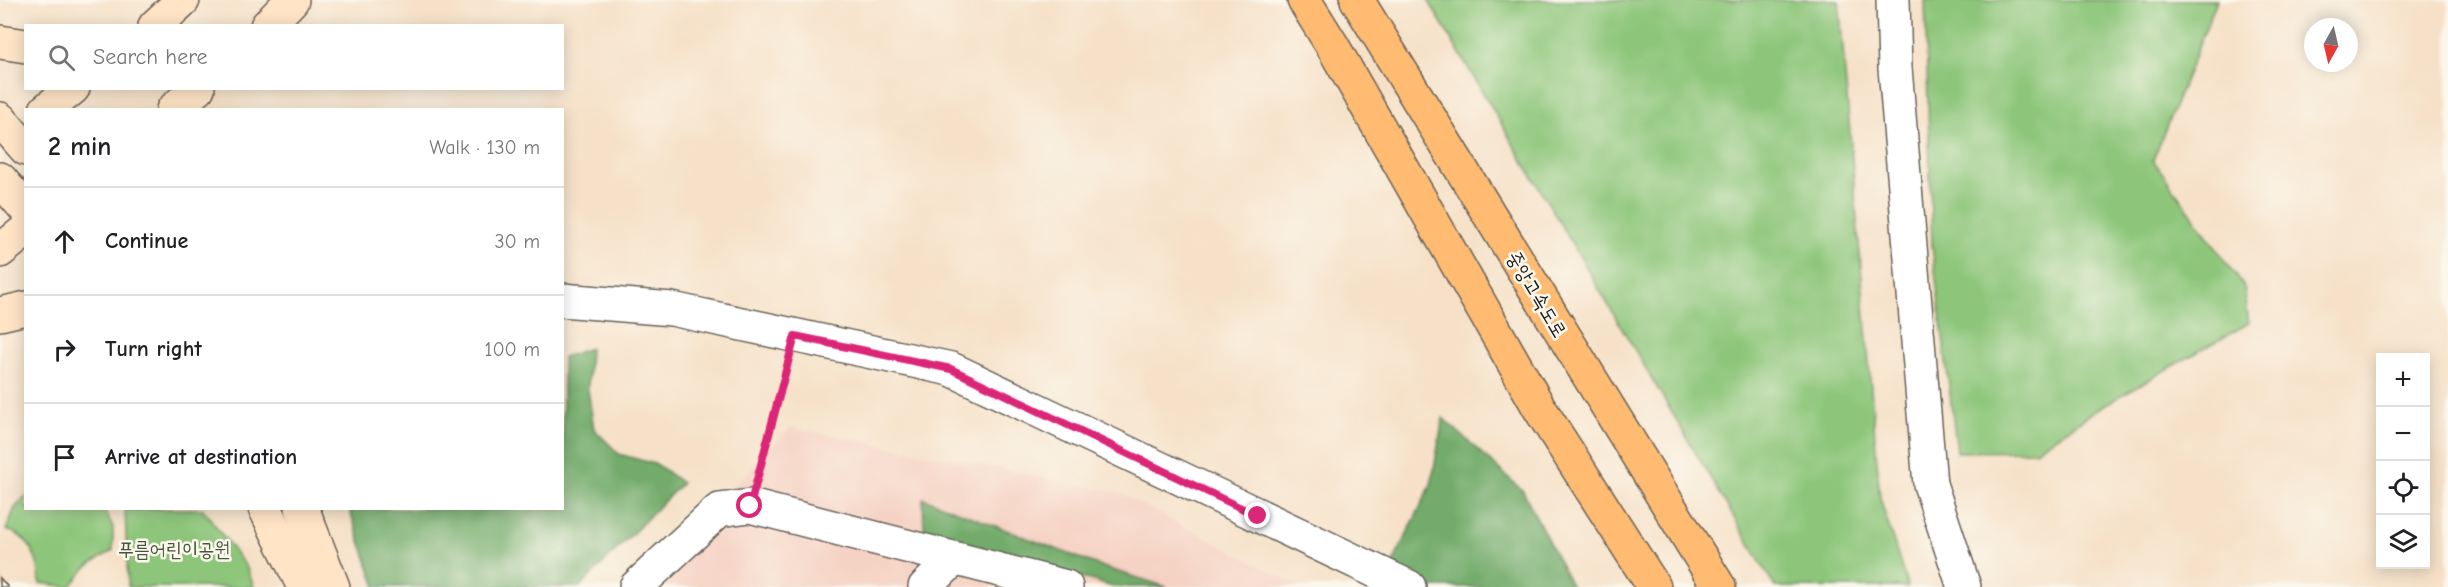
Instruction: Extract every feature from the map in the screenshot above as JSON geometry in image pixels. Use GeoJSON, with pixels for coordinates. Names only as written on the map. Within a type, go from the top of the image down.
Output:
{"type":"FeatureCollection","features":[{"type":"Feature","properties":{"kind":"highway"},"geometry":{"type":"LineString","coordinates":[[1304,0],[1540,409],[1654,587]]}},
{"type":"Feature","properties":{"kind":"highway","name":"중앙고속도로"},"geometry":{"type":"LineString","coordinates":[[1358,0],[1719,587]]}},
{"type":"Feature","properties":{"kind":"street"},"geometry":{"type":"LineString","coordinates":[[157,24],[183,0]]}},
{"type":"Feature","properties":{"kind":"street"},"geometry":{"type":"LineString","coordinates":[[269,24],[292,0]]}},
{"type":"Feature","properties":{"kind":"street"},"geometry":{"type":"LineString","coordinates":[[1893,0],[1896,80],[1930,484],[1964,587]]}},
{"type":"Feature","properties":{"kind":"street"},"geometry":{"type":"LineString","coordinates":[[0,42],[24,46]]}},
{"type":"Feature","properties":{"kind":"street"},"geometry":{"type":"LineString","coordinates":[[48,108],[71,90]]}},
{"type":"Feature","properties":{"kind":"street"},"geometry":{"type":"LineString","coordinates":[[174,108],[196,90]]}},
{"type":"Feature","properties":{"kind":"street"},"geometry":{"type":"LineString","coordinates":[[206,108],[214,90]]}},
{"type":"Feature","properties":{"kind":"street"},"geometry":{"type":"LineString","coordinates":[[0,179],[24,207]]}},
{"type":"Feature","properties":{"kind":"street"},"geometry":{"type":"LineString","coordinates":[[0,251],[24,232]]}},
{"type":"Feature","properties":{"kind":"street"},"geometry":{"type":"LineString","coordinates":[[564,300],[672,309],[951,369],[1409,587]]}},
{"type":"Feature","properties":{"kind":"street"},"geometry":{"type":"LineString","coordinates":[[0,314],[24,308]]}},
{"type":"Feature","properties":{"kind":"street"},"geometry":{"type":"LineString","coordinates":[[636,587],[719,510],[750,506],[1066,587]]}},
{"type":"Feature","properties":{"kind":"street"},"geometry":{"type":"LineString","coordinates":[[266,510],[304,587]]}},
{"type":"Feature","properties":{"kind":"street"},"geometry":{"type":"LineString","coordinates":[[303,510],[333,587]]}},
{"type":"Feature","properties":{"kind":"street"},"geometry":{"type":"LineString","coordinates":[[284,544],[292,587]]}},
{"type":"Feature","properties":{"kind":"street"},"geometry":{"type":"LineString","coordinates":[[925,587],[954,559]]}},
{"type":"Feature","properties":{"kind":"path"},"geometry":{"type":"LineString","coordinates":[[750,506],[795,336]]}},
{"type":"Feature","properties":{"kind":"shaded area"},"geometry":{"type":"Polygon","coordinates":[[[791,427],[1120,493],[1301,587],[637,587],[791,427]]]}},
{"type":"Feature","properties":{"kind":"green space"},"geometry":{"type":"Polygon","coordinates":[[[1428,0],[1839,0],[1880,498],[1908,587],[1775,587],[1428,0]]]}},
{"type":"Feature","properties":{"kind":"green space"},"geometry":{"type":"Polygon","coordinates":[[[1925,0],[2217,0],[2153,160],[2244,287],[2249,323],[2106,404],[2035,451],[1957,452],[1932,246],[1925,0]]]}},
{"type":"Feature","properties":{"kind":"green space"},"geometry":{"type":"Polygon","coordinates":[[[590,348],[588,389],[594,429],[619,454],[658,465],[682,483],[580,587],[376,587],[349,510],[564,510],[564,357],[590,348]]]}},
{"type":"Feature","properties":{"kind":"green space"},"geometry":{"type":"Polygon","coordinates":[[[1443,418],[1523,491],[1572,587],[1381,587],[1431,485],[1443,418]]]}},
{"type":"Feature","properties":{"kind":"green space"},"geometry":{"type":"Polygon","coordinates":[[[24,498],[24,510],[104,510],[113,527],[113,550],[88,566],[70,587],[40,583],[38,566],[32,551],[22,538],[6,530],[15,508],[24,498]]]}},
{"type":"Feature","properties":{"kind":"green space"},"geometry":{"type":"Polygon","coordinates":[[[923,498],[1103,567],[1167,587],[1113,587],[924,530],[923,498]]]}},
{"type":"Feature","properties":{"kind":"green space","name":"푸름어린이공원"},"geometry":{"type":"Polygon","coordinates":[[[125,510],[204,510],[247,568],[254,587],[128,587],[125,510]]]}},
{"type":"Feature","properties":{"kind":"building"},"geometry":{"type":"Polygon","coordinates":[[[0,578],[8,587],[0,587],[0,578]]]}},
{"type":"Feature","properties":{"kind":"route"},"geometry":{"type":"LineString","coordinates":[[750,506],[795,336],[951,369],[1258,516]]}}]}
